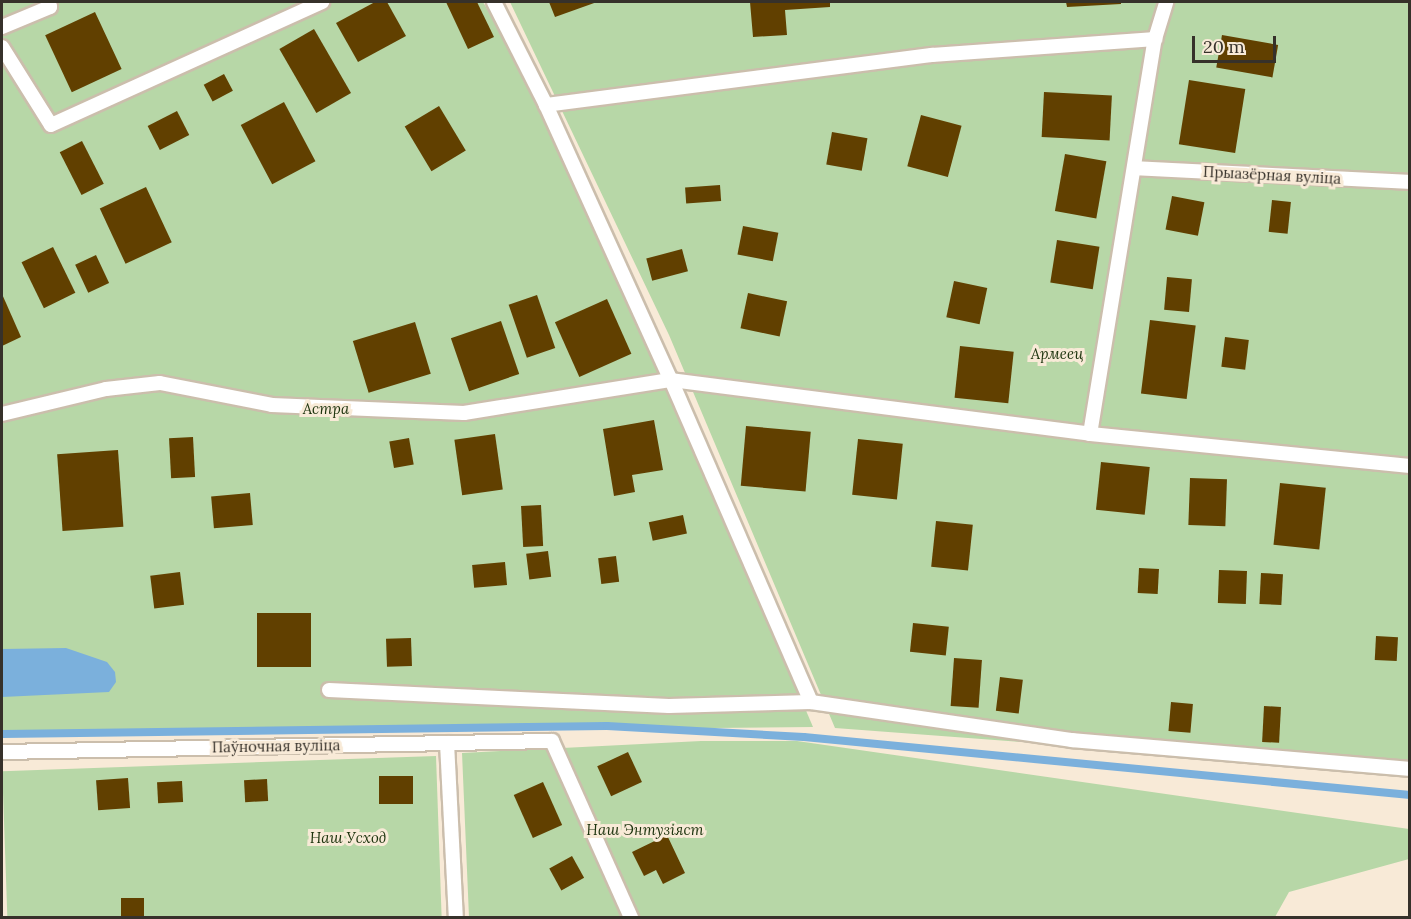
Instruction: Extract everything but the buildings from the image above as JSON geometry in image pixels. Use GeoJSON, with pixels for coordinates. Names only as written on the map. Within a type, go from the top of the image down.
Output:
{"type":"FeatureCollection","features":[{"type":"Feature","properties":{"kind":"lane"},"geometry":{"type":"LineString","coordinates":[[2,27],[50,7],[49,2]]}},
{"type":"Feature","properties":{"kind":"lane"},"geometry":{"type":"LineString","coordinates":[[2,47],[51,124],[322,2]]}},
{"type":"Feature","properties":{"kind":"lane"},"geometry":{"type":"LineString","coordinates":[[494,2],[546,105],[671,380],[811,702]]}},
{"type":"Feature","properties":{"kind":"lane"},"geometry":{"type":"LineString","coordinates":[[1090,434],[1155,39],[1166,2]]}},
{"type":"Feature","properties":{"kind":"lane"},"geometry":{"type":"LineString","coordinates":[[546,105],[932,55],[1155,39]]}},
{"type":"Feature","properties":{"kind":"lane","name":"Прыазёрная вуліца"},"geometry":{"type":"LineString","coordinates":[[1134,168],[1410,182]]}},
{"type":"Feature","properties":{"kind":"lane"},"geometry":{"type":"LineString","coordinates":[[2,414],[106,389],[160,383],[272,405],[464,413],[671,380],[1090,434],[1410,466]]}},
{"type":"Feature","properties":{"kind":"lane"},"geometry":{"type":"LineString","coordinates":[[329,690],[669,706],[811,702],[1072,740],[1410,769]]}},
{"type":"Feature","properties":{"kind":"lane","name":"Паўночная вуліца"},"geometry":{"type":"LineString","coordinates":[[2,752],[552,741],[630,918]]}},
{"type":"Feature","properties":{"kind":"lane"},"geometry":{"type":"LineString","coordinates":[[447,743],[456,918]]}},
{"type":"Feature","properties":{"kind":"green space","name":"Астра"},"geometry":{"type":"Polygon","coordinates":[[[2,2],[483,2],[562,139],[813,727],[2,735],[2,2]]]}},
{"type":"Feature","properties":{"kind":"green space","name":"Армеец"},"geometry":{"type":"Polygon","coordinates":[[[510,2],[1409,2],[1409,771],[835,728],[669,335],[510,2]]]}},
{"type":"Feature","properties":{"kind":"green space","name":"Наш Энтузіяст"},"geometry":{"type":"Polygon","coordinates":[[[701,741],[797,741],[1409,829],[1409,859],[1289,892],[1275,917],[469,917],[462,753],[701,741]]]}},
{"type":"Feature","properties":{"kind":"green space","name":"Наш Усход"},"geometry":{"type":"Polygon","coordinates":[[[436,756],[442,917],[7,918],[2,771],[436,756]]]}},
{"type":"Feature","properties":{"kind":"water"},"geometry":{"type":"Polygon","coordinates":[[[66,648],[107,662],[115,672],[116,682],[109,692],[2,697],[2,649],[66,648]]]}},
{"type":"Feature","properties":{"kind":"waterway"},"geometry":{"type":"LineString","coordinates":[[2,734],[607,726],[804,737],[1410,795]]}}]}
